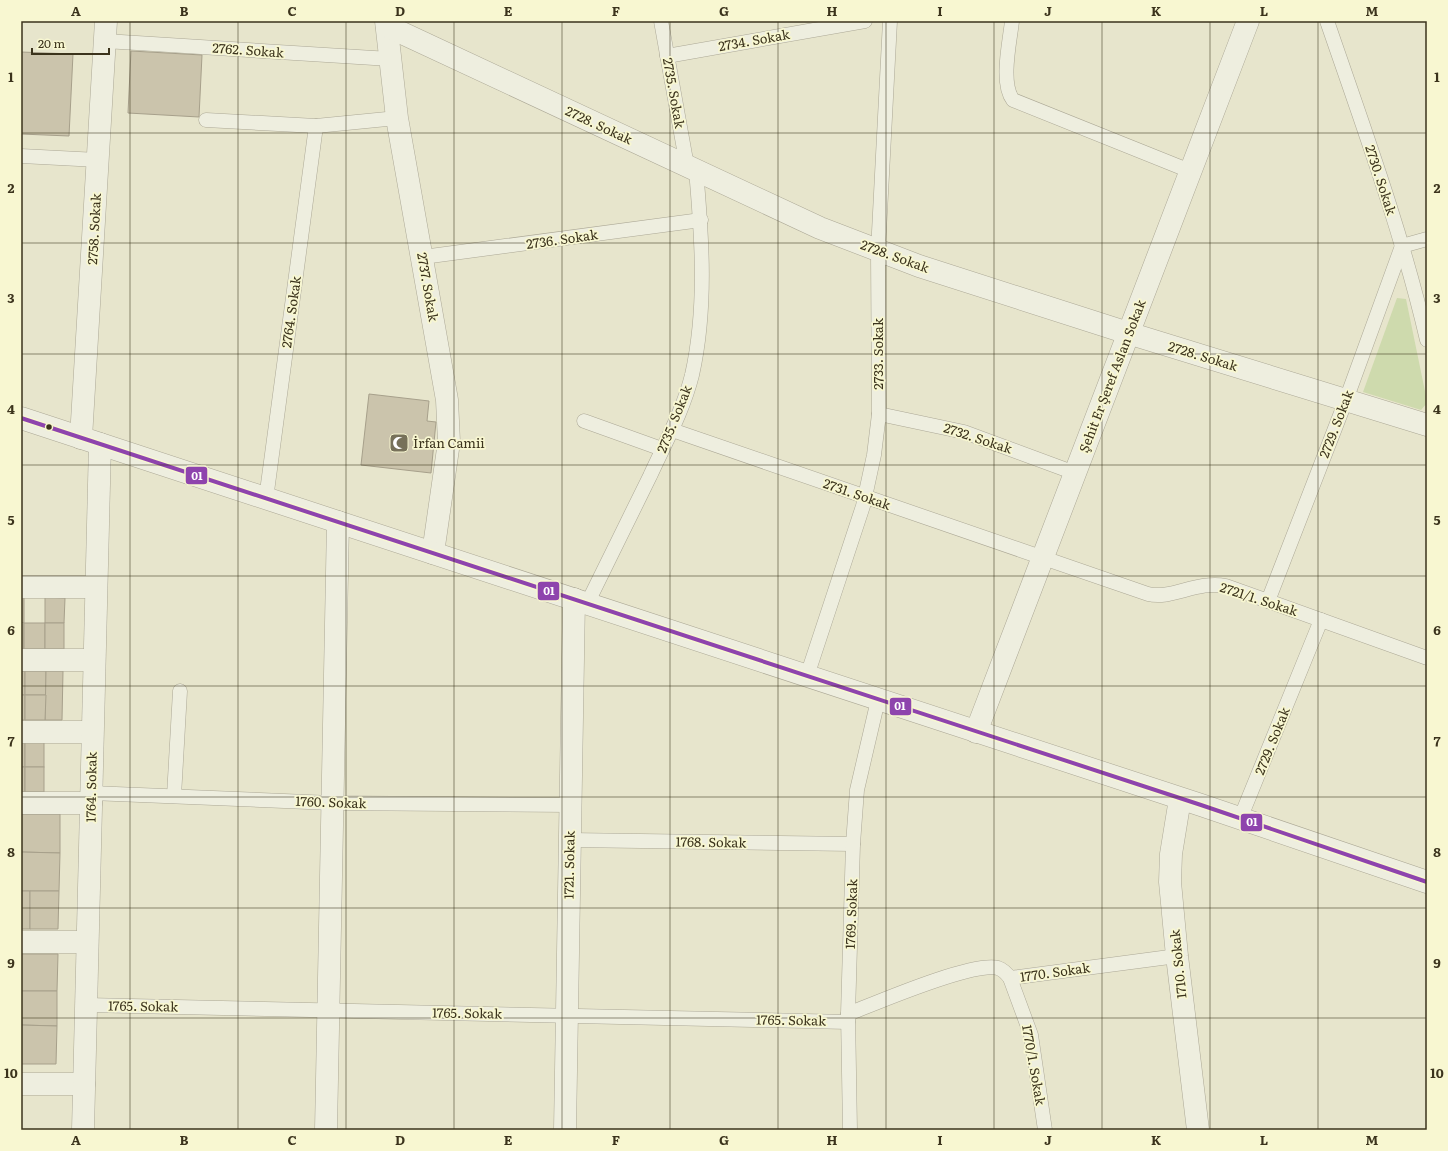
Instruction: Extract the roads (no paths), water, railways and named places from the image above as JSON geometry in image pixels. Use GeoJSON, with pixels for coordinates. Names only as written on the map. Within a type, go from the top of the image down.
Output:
{"type":"FeatureCollection","features":[{"type":"Feature","properties":{"kind":"street","name":"Şehit Er Şeref Aslan Sokak"},"geometry":{"type":"LineString","coordinates":[[976,732],[1248,21]]}},
{"type":"Feature","properties":{"kind":"street","name":"2728. Sokak"},"geometry":{"type":"LineString","coordinates":[[387,24],[820,228],[878,251],[1128,333],[1427,425]]}},
{"type":"Feature","properties":{"kind":"street","name":"2737. Sokak"},"geometry":{"type":"LineString","coordinates":[[387,24],[397,118],[423,258],[449,420],[447,462],[432,553]]}},
{"type":"Feature","properties":{"kind":"street","name":"2758. Sokak"},"geometry":{"type":"LineString","coordinates":[[90,441],[98,160],[105,31]]}},
{"type":"Feature","properties":{"kind":"street"},"geometry":{"type":"LineString","coordinates":[[21,418],[1240,818],[1427,882]]}},
{"type":"Feature","properties":{"kind":"street","name":"1764. Sokak"},"geometry":{"type":"LineString","coordinates":[[83,1130],[96,587],[90,441]]}},
{"type":"Feature","properties":{"kind":"street"},"geometry":{"type":"LineString","coordinates":[[326,1130],[338,522]]}},
{"type":"Feature","properties":{"kind":"street"},"geometry":{"type":"LineString","coordinates":[[21,587],[96,587]]}},
{"type":"Feature","properties":{"kind":"street","name":"1721. Sokak"},"geometry":{"type":"LineString","coordinates":[[564,1130],[570,805],[580,602]]}},
{"type":"Feature","properties":{"kind":"street"},"geometry":{"type":"LineString","coordinates":[[21,660],[94,660]]}},
{"type":"Feature","properties":{"kind":"street"},"geometry":{"type":"LineString","coordinates":[[21,732],[92,732]]}},
{"type":"Feature","properties":{"kind":"street","name":"1760. Sokak"},"geometry":{"type":"LineString","coordinates":[[21,803],[91,798]]}},
{"type":"Feature","properties":{"kind":"street","name":"1710. Sokak"},"geometry":{"type":"LineString","coordinates":[[1180,799],[1171,854],[1170,882],[1177,956],[1198,1130]]}},
{"type":"Feature","properties":{"kind":"street"},"geometry":{"type":"LineString","coordinates":[[21,942],[87,942]]}},
{"type":"Feature","properties":{"kind":"street"},"geometry":{"type":"LineString","coordinates":[[21,1084],[84,1084]]}},
{"type":"Feature","properties":{"kind":"lane","name":"2735. Sokak"},"geometry":{"type":"LineString","coordinates":[[580,602],[672,430],[682,406],[691,376],[697,343],[702,305],[701,220],[692,168],[667,56],[661,21]]}},
{"type":"Feature","properties":{"kind":"lane","name":"2734. Sokak"},"geometry":{"type":"LineString","coordinates":[[667,56],[841,23],[865,21]]}},
{"type":"Feature","properties":{"kind":"lane","name":"2733. Sokak"},"geometry":{"type":"LineString","coordinates":[[807,676],[865,497],[874,455],[878,414],[878,251],[890,21]]}},
{"type":"Feature","properties":{"kind":"lane"},"geometry":{"type":"LineString","coordinates":[[1012,21],[1007,79],[1010,95],[1013,100],[1190,171]]}},
{"type":"Feature","properties":{"kind":"lane","name":"2730. Sokak"},"geometry":{"type":"LineString","coordinates":[[1327,21],[1376,162],[1402,246],[1427,340]]}},
{"type":"Feature","properties":{"kind":"lane","name":"2762. Sokak"},"geometry":{"type":"LineString","coordinates":[[105,31],[390,59]]}},
{"type":"Feature","properties":{"kind":"lane"},"geometry":{"type":"LineString","coordinates":[[206,120],[316,126],[397,118]]}},
{"type":"Feature","properties":{"kind":"lane","name":"2764. Sokak"},"geometry":{"type":"LineString","coordinates":[[266,499],[316,126]]}},
{"type":"Feature","properties":{"kind":"lane"},"geometry":{"type":"LineString","coordinates":[[21,156],[98,160]]}},
{"type":"Feature","properties":{"kind":"lane","name":"2736. Sokak"},"geometry":{"type":"LineString","coordinates":[[423,258],[701,220]]}},
{"type":"Feature","properties":{"kind":"lane"},"geometry":{"type":"LineString","coordinates":[[1402,246],[1427,239]]}},
{"type":"Feature","properties":{"kind":"lane","name":"2729. Sokak"},"geometry":{"type":"LineString","coordinates":[[1268,601],[1346,400],[1402,246]]}},
{"type":"Feature","properties":{"kind":"lane","name":"2732. Sokak"},"geometry":{"type":"LineString","coordinates":[[878,414],[964,432],[1075,473]]}},
{"type":"Feature","properties":{"kind":"lane"},"geometry":{"type":"LineString","coordinates":[[584,421],[662,450]]}},
{"type":"Feature","properties":{"kind":"lane","name":"2731. Sokak"},"geometry":{"type":"LineString","coordinates":[[672,430],[1042,559]]}},
{"type":"Feature","properties":{"kind":"lane","name":"2721/1. Sokak"},"geometry":{"type":"LineString","coordinates":[[1042,559],[1153,595],[1201,585],[1217,584],[1427,658]]}},
{"type":"Feature","properties":{"kind":"lane","name":"2729. Sokak"},"geometry":{"type":"LineString","coordinates":[[1240,818],[1321,620]]}},
{"type":"Feature","properties":{"kind":"lane"},"geometry":{"type":"LineString","coordinates":[[174,796],[180,691]]}},
{"type":"Feature","properties":{"kind":"lane","name":"1769. Sokak"},"geometry":{"type":"LineString","coordinates":[[850,1130],[848,1018],[853,844],[857,790],[878,700]]}},
{"type":"Feature","properties":{"kind":"lane","name":"1760. Sokak"},"geometry":{"type":"LineString","coordinates":[[91,798],[174,796],[332,803],[570,805]]}},
{"type":"Feature","properties":{"kind":"lane","name":"1768. Sokak"},"geometry":{"type":"LineString","coordinates":[[570,840],[853,844]]}},
{"type":"Feature","properties":{"kind":"lane","name":"1770. Sokak"},"geometry":{"type":"LineString","coordinates":[[848,1018],[975,969],[998,968],[1005,972],[1010,978],[1177,956]]}},
{"type":"Feature","properties":{"kind":"lane","name":"1770/1. Sokak"},"geometry":{"type":"LineString","coordinates":[[1010,978],[1031,1036],[1045,1130]]}},
{"type":"Feature","properties":{"kind":"lane","name":"1765. Sokak"},"geometry":{"type":"LineString","coordinates":[[86,1005],[567,1015],[848,1018]]}},
{"type":"Feature","properties":{"kind":"place","name":"İrfan Camii"},"geometry":{"type":"Point","coordinates":[399,443]}}]}
